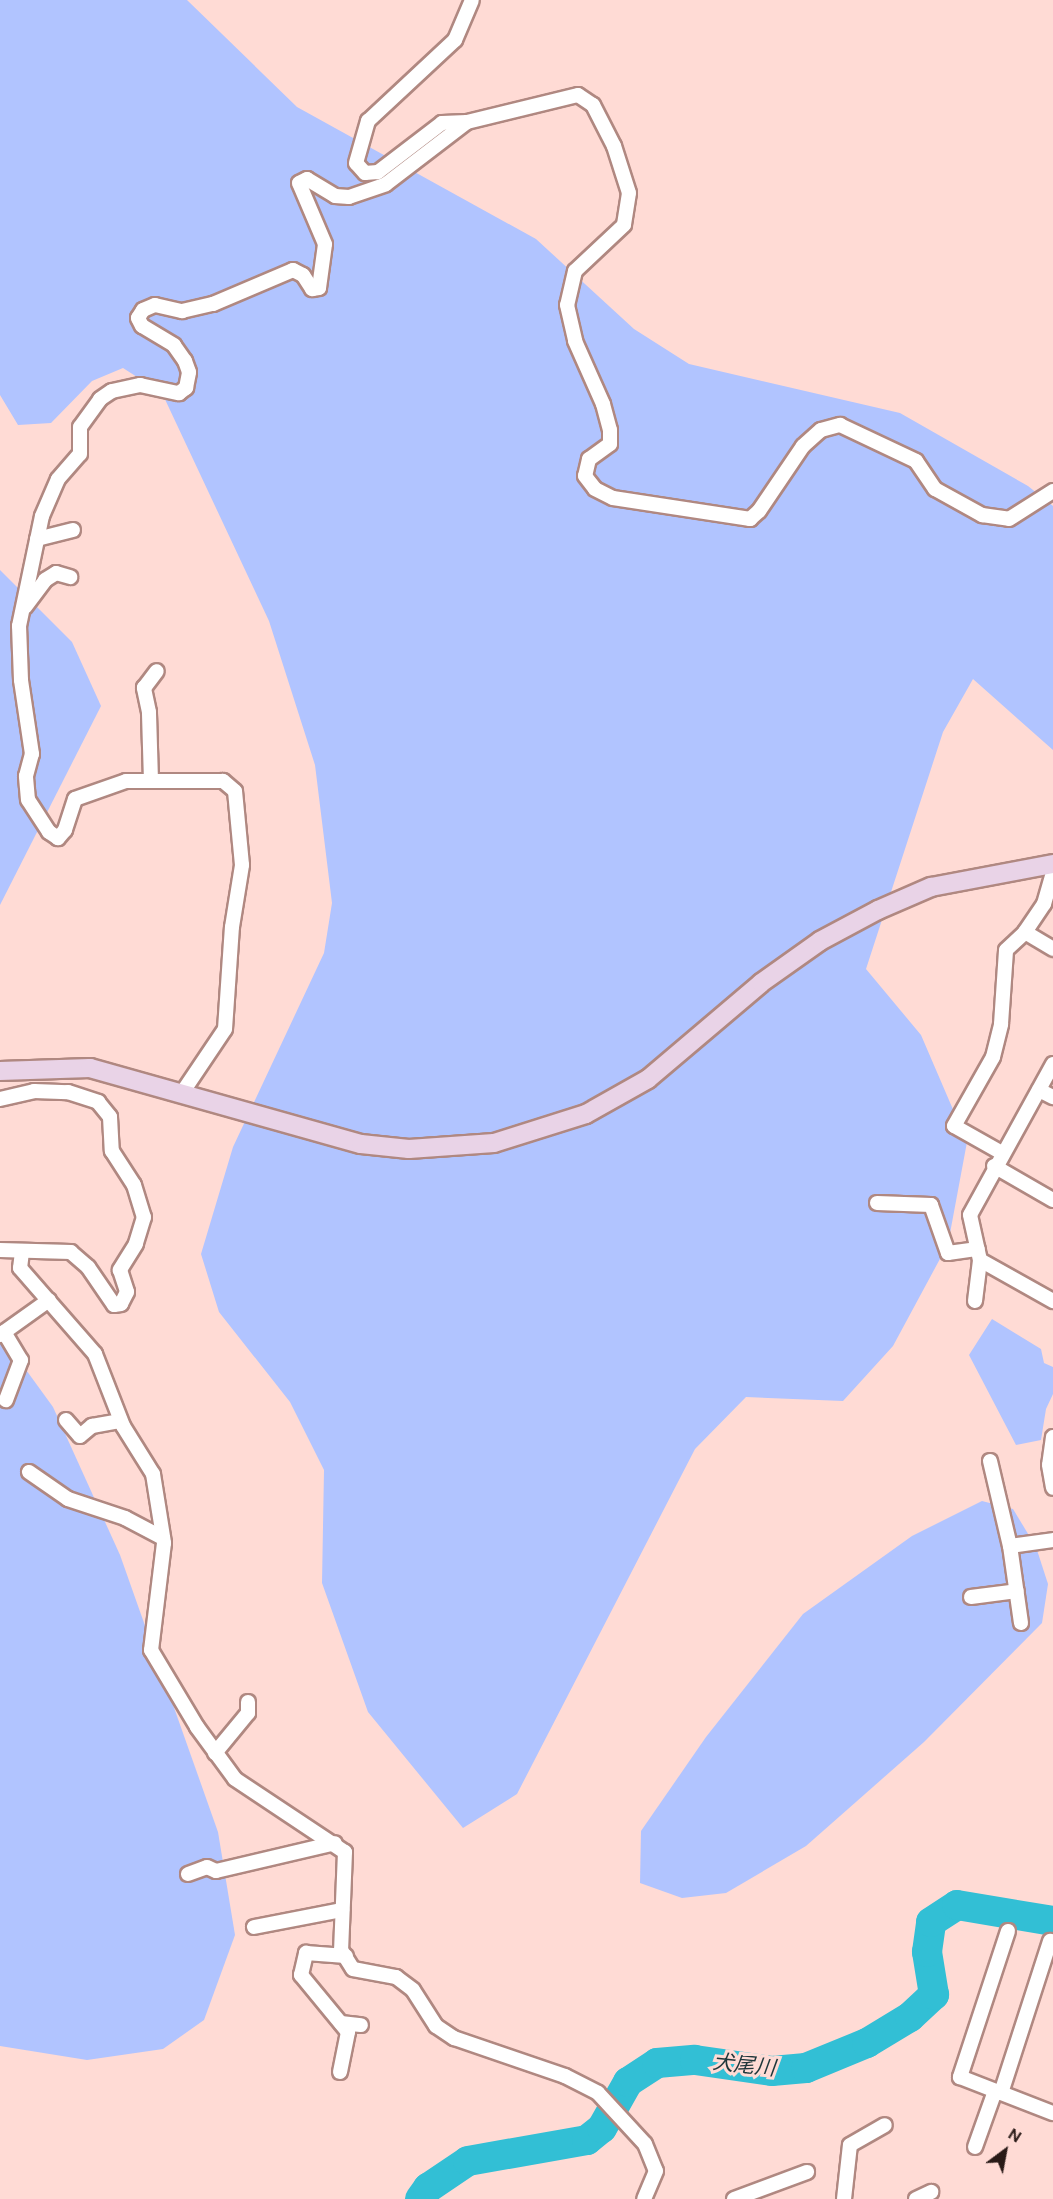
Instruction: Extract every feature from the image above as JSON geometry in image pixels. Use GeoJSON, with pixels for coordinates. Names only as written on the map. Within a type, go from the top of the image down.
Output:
{"type":"FeatureCollection","features":[{"type":"Feature","properties":{"kind":"street"},"geometry":{"type":"LineString","coordinates":[[472,0],[454,40],[368,121],[356,163],[365,173],[378,172],[442,123],[466,122],[578,95],[593,105],[614,146],[629,193],[624,225],[575,271],[567,305],[575,341],[603,404],[610,430],[610,444],[589,459],[585,476],[595,489],[613,498],[750,519],[759,511],[804,446],[821,430],[840,426],[916,461],[935,489],[982,515],[1009,519],[1053,491]]}},
{"type":"Feature","properties":{"kind":"street"},"geometry":{"type":"LineString","coordinates":[[182,1093],[225,1029],[232,927],[242,865],[236,791],[223,782],[126,781],[75,799],[65,830],[58,838],[49,832],[28,800],[26,776],[32,754],[21,680],[22,611],[37,539],[58,479],[80,454],[80,427],[100,399],[112,391],[140,385],[179,393],[186,388],[189,372],[185,361],[174,345],[142,326],[138,318],[143,310],[155,305],[182,311],[213,304],[293,270],[303,275],[312,289],[319,288],[325,244],[299,183],[307,179],[335,196],[349,197],[386,184],[466,122]]}},
{"type":"Feature","properties":{"kind":"street"},"geometry":{"type":"LineString","coordinates":[[37,539],[73,530]]}},
{"type":"Feature","properties":{"kind":"street"},"geometry":{"type":"LineString","coordinates":[[22,611],[45,580],[56,573],[70,577]]}},
{"type":"Feature","properties":{"kind":"street"},"geometry":{"type":"LineString","coordinates":[[151,781],[149,712],[144,688],[158,671]]}},
{"type":"Feature","properties":{"kind":"street"},"geometry":{"type":"LineString","coordinates":[[0,1071],[90,1068],[361,1144],[410,1149],[494,1143],[534,1133],[586,1114],[648,1079],[761,983],[820,941],[878,910],[931,887],[1053,864]]}},
{"type":"Feature","properties":{"kind":"street"},"geometry":{"type":"LineString","coordinates":[[1002,1153],[954,1126],[993,1057],[1001,1024],[1006,950],[1025,932],[1044,904],[1053,873]]}},
{"type":"Feature","properties":{"kind":"street"},"geometry":{"type":"LineString","coordinates":[[1025,932],[1053,948]]}},
{"type":"Feature","properties":{"kind":"street"},"geometry":{"type":"LineString","coordinates":[[975,1301],[979,1254],[970,1215],[994,1166],[1053,1064]]}},
{"type":"Feature","properties":{"kind":"street"},"geometry":{"type":"LineString","coordinates":[[1039,1090],[1053,1097]]}},
{"type":"Feature","properties":{"kind":"street"},"geometry":{"type":"LineString","coordinates":[[0,1099],[34,1091],[68,1092],[98,1102],[110,1117],[112,1151],[134,1185],[144,1217],[136,1244],[120,1270],[127,1292],[121,1304],[114,1305],[88,1267],[71,1252],[0,1250]]}},
{"type":"Feature","properties":{"kind":"street"},"geometry":{"type":"LineString","coordinates":[[994,1166],[1053,1200]]}},
{"type":"Feature","properties":{"kind":"street"},"geometry":{"type":"LineString","coordinates":[[877,1203],[931,1205],[948,1253],[979,1254],[1053,1301]]}},
{"type":"Feature","properties":{"kind":"street"},"geometry":{"type":"LineString","coordinates":[[22,1252],[20,1268],[94,1354],[121,1421],[153,1474],[164,1538],[151,1650],[215,1753],[235,1779],[335,1843],[345,1852],[341,1950],[353,1969],[396,1977],[413,1990],[436,2026],[454,2038],[565,2076],[604,2100],[630,2125],[645,2144],[656,2171],[644,2199]]}},
{"type":"Feature","properties":{"kind":"street"},"geometry":{"type":"LineString","coordinates":[[6,1400],[21,1359],[2,1333],[49,1300]]}},
{"type":"Feature","properties":{"kind":"street"},"geometry":{"type":"LineString","coordinates":[[66,1420],[80,1436],[92,1426],[121,1421]]}},
{"type":"Feature","properties":{"kind":"street"},"geometry":{"type":"LineString","coordinates":[[1053,1437],[1049,1466],[1053,1488]]}},
{"type":"Feature","properties":{"kind":"street"},"geometry":{"type":"LineString","coordinates":[[990,1461],[1010,1546],[1021,1623]]}},
{"type":"Feature","properties":{"kind":"street"},"geometry":{"type":"LineString","coordinates":[[29,1472],[68,1499],[125,1518],[164,1538]]}},
{"type":"Feature","properties":{"kind":"street"},"geometry":{"type":"LineString","coordinates":[[1010,1546],[1053,1540]]}},
{"type":"Feature","properties":{"kind":"street"},"geometry":{"type":"LineString","coordinates":[[970,1597],[1017,1591]]}},
{"type":"Feature","properties":{"kind":"street"},"geometry":{"type":"LineString","coordinates":[[215,1753],[248,1713],[248,1702]]}},
{"type":"Feature","properties":{"kind":"street"},"geometry":{"type":"LineString","coordinates":[[188,1874],[207,1867],[216,1871],[335,1843]]}},
{"type":"Feature","properties":{"kind":"street"},"geometry":{"type":"LineString","coordinates":[[254,1927],[342,1910]]}},
{"type":"Feature","properties":{"kind":"street"},"geometry":{"type":"LineString","coordinates":[[1008,1931],[960,2077],[1053,2113]]}},
{"type":"Feature","properties":{"kind":"street"},"geometry":{"type":"LineString","coordinates":[[975,2147],[998,2092],[1050,1941]]}},
{"type":"Feature","properties":{"kind":"street"},"geometry":{"type":"LineString","coordinates":[[340,2072],[348,2032],[301,1975],[306,1953],[346,1956]]}},
{"type":"Feature","properties":{"kind":"street"},"geometry":{"type":"LineString","coordinates":[[341,2023],[361,2025]]}},
{"type":"Feature","properties":{"kind":"street"},"geometry":{"type":"LineString","coordinates":[[844,2199],[850,2145],[885,2125]]}},
{"type":"Feature","properties":{"kind":"street"},"geometry":{"type":"LineString","coordinates":[[734,2199],[807,2172]]}},
{"type":"Feature","properties":{"kind":"street"},"geometry":{"type":"LineString","coordinates":[[916,2199],[931,2192]]}},
{"type":"Feature","properties":{"kind":"shaded area"},"geometry":{"type":"Polygon","coordinates":[[[0,0],[187,0],[297,107],[536,239],[634,329],[689,364],[900,413],[1028,486],[1053,506],[1053,750],[973,679],[943,732],[866,969],[921,1035],[967,1142],[948,1244],[893,1346],[843,1401],[746,1397],[695,1449],[517,1794],[463,1828],[368,1712],[322,1583],[324,1470],[290,1402],[219,1312],[201,1254],[233,1147],[324,953],[332,903],[315,765],[269,621],[162,393],[123,368],[92,381],[51,423],[18,425],[0,395],[0,0]]]}},
{"type":"Feature","properties":{"kind":"shaded area"},"geometry":{"type":"Polygon","coordinates":[[[0,570],[72,642],[101,706],[0,905],[0,570]]]}},
{"type":"Feature","properties":{"kind":"shaded area"},"geometry":{"type":"Polygon","coordinates":[[[992,1319],[1041,1349],[1044,1363],[1053,1367],[1053,1394],[1046,1409],[1041,1440],[1016,1445],[969,1355],[992,1319]]]}},
{"type":"Feature","properties":{"kind":"shaded area"},"geometry":{"type":"Polygon","coordinates":[[[0,1334],[53,1407],[120,1555],[218,1832],[235,1935],[204,2020],[163,2049],[87,2060],[0,2046],[0,1334]]]}},
{"type":"Feature","properties":{"kind":"shaded area"},"geometry":{"type":"Polygon","coordinates":[[[982,1501],[1013,1509],[1036,1547],[1048,1584],[1042,1623],[924,1742],[806,1846],[726,1893],[682,1898],[640,1883],[641,1831],[706,1737],[803,1614],[912,1536],[982,1501]]]}},
{"type":"Feature","properties":{"kind":"waterway","name":"犬尾川"},"geometry":{"type":"LineString","coordinates":[[420,2199],[428,2188],[468,2161],[587,2140],[602,2128],[628,2082],[657,2063],[695,2060],[772,2071],[806,2068],[867,2043],[910,2017],[934,1995],[927,1952],[931,1922],[957,1905],[1053,1921]]}}]}
